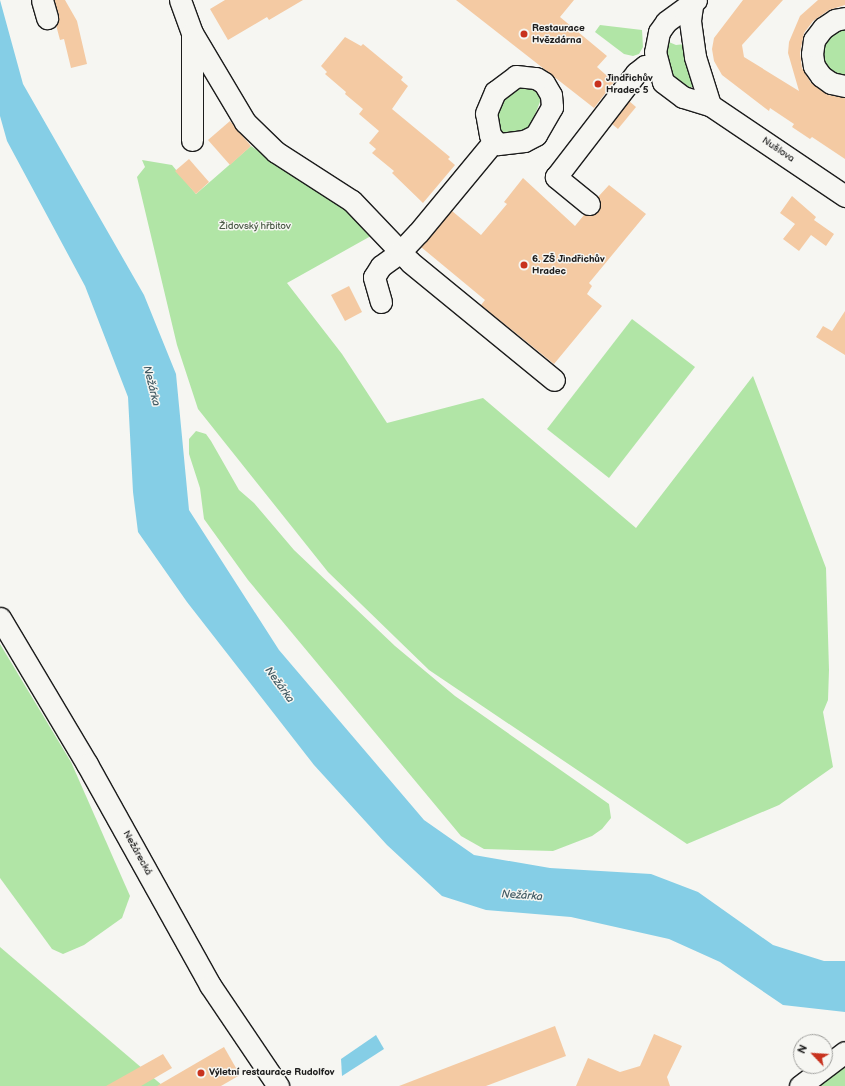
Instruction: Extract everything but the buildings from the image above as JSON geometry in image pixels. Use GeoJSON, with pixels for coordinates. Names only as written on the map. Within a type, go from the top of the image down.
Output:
{"type":"FeatureCollection","features":[{"type":"Feature","properties":{"kind":"street"},"geometry":{"type":"LineString","coordinates":[[182,1],[192,33],[245,122],[276,152],[352,201],[400,252],[554,380]]}},
{"type":"Feature","properties":{"kind":"street"},"geometry":{"type":"LineString","coordinates":[[589,204],[556,177],[636,73],[645,66],[656,65],[656,46],[659,32],[672,17],[694,3]]}},
{"type":"Feature","properties":{"kind":"street"},"geometry":{"type":"LineString","coordinates":[[694,3],[690,21],[695,57],[710,104]]}},
{"type":"Feature","properties":{"kind":"street"},"geometry":{"type":"LineString","coordinates":[[845,18],[831,22],[822,28],[816,36],[812,50],[814,66],[821,76],[831,83],[845,86]]}},
{"type":"Feature","properties":{"kind":"street"},"geometry":{"type":"LineString","coordinates":[[192,33],[192,140]]}},
{"type":"Feature","properties":{"kind":"street","name":"Nušlova"},"geometry":{"type":"LineString","coordinates":[[656,65],[663,82],[671,89],[683,97],[710,104],[845,196]]}},
{"type":"Feature","properties":{"kind":"street"},"geometry":{"type":"LineString","coordinates":[[381,302],[374,277],[380,266],[400,252],[494,141]]}},
{"type":"Feature","properties":{"kind":"street","name":"Nežárecká"},"geometry":{"type":"LineString","coordinates":[[0,618],[87,764],[210,985],[278,1086]]}},
{"type":"Feature","properties":{"kind":"street"},"geometry":{"type":"LineString","coordinates":[[800,1086],[845,1052]]}},
{"type":"Feature","properties":{"kind":"green space"},"geometry":{"type":"Polygon","coordinates":[[[600,25],[642,30],[643,47],[639,54],[633,56],[624,54],[595,32],[600,25]]]}},
{"type":"Feature","properties":{"kind":"green space"},"geometry":{"type":"Polygon","coordinates":[[[845,25],[845,78],[838,77],[824,65],[821,57],[824,39],[845,25]]]}},
{"type":"Feature","properties":{"kind":"green space"},"geometry":{"type":"Polygon","coordinates":[[[664,40],[676,45],[685,44],[693,84],[691,89],[687,90],[668,73],[664,40]]]}},
{"type":"Feature","properties":{"kind":"green space"},"geometry":{"type":"Polygon","coordinates":[[[528,86],[534,89],[541,99],[532,123],[525,131],[504,133],[498,130],[494,123],[498,101],[511,87],[528,86]]]}},
{"type":"Feature","properties":{"kind":"green space","name":"Židovský hřbitov"},"geometry":{"type":"Polygon","coordinates":[[[251,146],[378,232],[287,283],[342,354],[387,423],[483,398],[636,528],[753,376],[826,568],[829,670],[828,700],[823,712],[833,767],[779,805],[687,844],[429,670],[328,572],[198,409],[177,345],[137,177],[145,167],[142,160],[172,165],[196,194],[251,146]]]}},
{"type":"Feature","properties":{"kind":"green space"},"geometry":{"type":"Polygon","coordinates":[[[632,319],[695,367],[609,478],[547,429],[632,319]]]}},
{"type":"Feature","properties":{"kind":"green space"},"geometry":{"type":"Polygon","coordinates":[[[196,431],[206,434],[239,490],[254,503],[294,550],[395,646],[455,696],[609,804],[611,818],[602,829],[592,836],[553,851],[484,849],[461,836],[248,580],[204,519],[200,488],[189,454],[189,439],[196,431]]]}},
{"type":"Feature","properties":{"kind":"green space"},"geometry":{"type":"Polygon","coordinates":[[[0,644],[71,762],[130,896],[122,918],[84,945],[63,954],[52,949],[0,878],[0,644]]]}},
{"type":"Feature","properties":{"kind":"green space"},"geometry":{"type":"Polygon","coordinates":[[[0,947],[163,1086],[0,1086],[0,947]]]}},
{"type":"Feature","properties":{"kind":"green space"},"geometry":{"type":"Polygon","coordinates":[[[845,1045],[845,1086],[800,1086],[813,1074],[833,1074],[833,1056],[845,1045]]]}},
{"type":"Feature","properties":{"kind":"water","name":"Nežárka"},"geometry":{"type":"Polygon","coordinates":[[[0,0],[23,84],[144,295],[176,374],[189,510],[279,650],[424,820],[474,855],[550,868],[651,874],[698,892],[773,945],[824,961],[845,961],[845,1012],[783,1005],[720,962],[669,939],[571,917],[486,910],[442,896],[387,845],[314,765],[187,602],[138,532],[133,492],[128,397],[85,286],[7,141],[0,116],[0,0]]]}},
{"type":"Feature","properties":{"kind":"water"},"geometry":{"type":"Polygon","coordinates":[[[376,1035],[384,1049],[342,1076],[341,1059],[376,1035]]]}},
{"type":"Feature","properties":{"kind":"place","name":"Restaurace Hvězdárna"},"geometry":{"type":"Point","coordinates":[524,34]}},
{"type":"Feature","properties":{"kind":"place","name":"Jindřichův Hradec 5"},"geometry":{"type":"Point","coordinates":[598,84]}},
{"type":"Feature","properties":{"kind":"place","name":"6. ZŠ Jindřichův Hradec"},"geometry":{"type":"Point","coordinates":[524,265]}},
{"type":"Feature","properties":{"kind":"place","name":"Výletní restaurace Rudolfov"},"geometry":{"type":"Point","coordinates":[201,1073]}}]}
